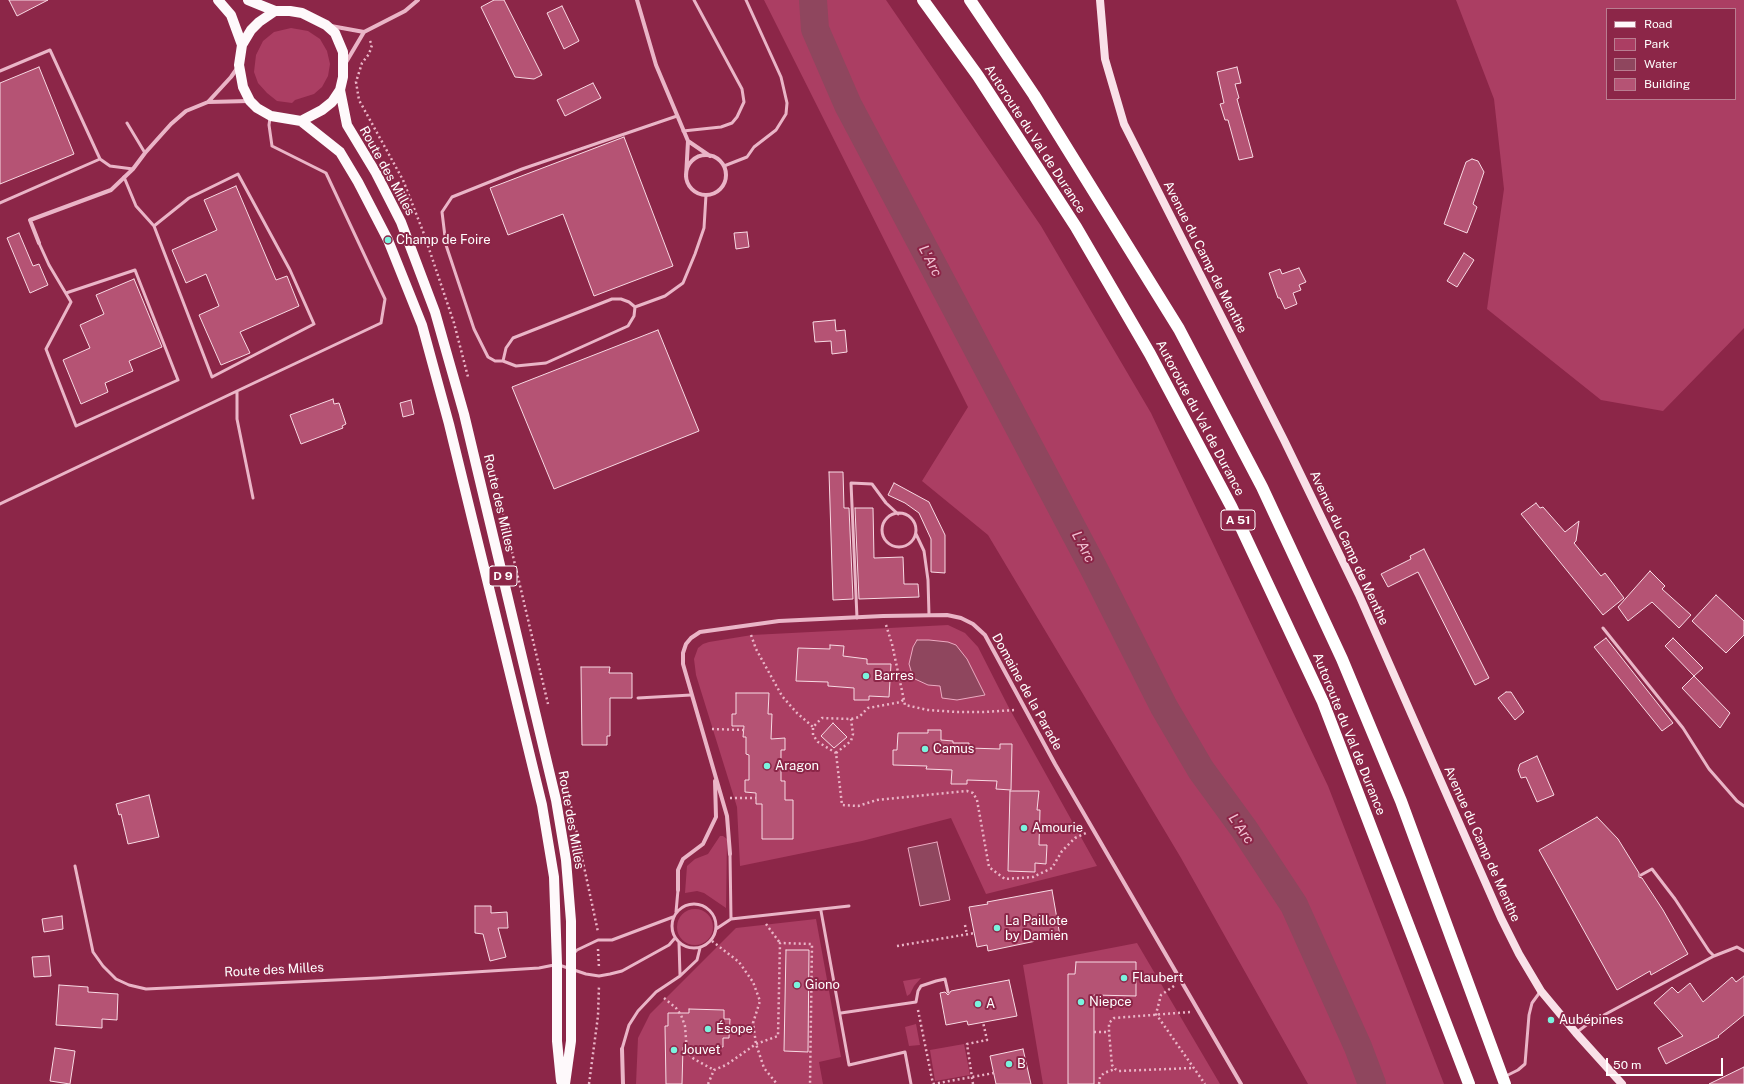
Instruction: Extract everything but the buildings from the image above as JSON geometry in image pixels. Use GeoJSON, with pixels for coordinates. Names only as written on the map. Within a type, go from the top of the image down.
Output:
{"type":"FeatureCollection","features":[{"type":"Feature","properties":{"kind":"highway","name":"Autoroute du Val de Durance"},"geometry":{"type":"LineString","coordinates":[[923,0],[990,95],[1076,227],[1150,354],[1231,506],[1323,702],[1469,1084]]}},
{"type":"Feature","properties":{"kind":"highway","name":"Autoroute du Val de Durance"},"geometry":{"type":"LineString","coordinates":[[970,0],[1034,95],[1179,329],[1262,487],[1342,659],[1401,801],[1504,1081]]}},
{"type":"Feature","properties":{"kind":"main road"},"geometry":{"type":"LineString","coordinates":[[218,0],[231,15],[244,41]]}},
{"type":"Feature","properties":{"kind":"main road"},"geometry":{"type":"LineString","coordinates":[[248,0],[275,11],[302,13],[326,25],[335,33],[341,44],[344,66],[340,90],[332,102],[322,110],[301,121],[271,116],[257,108],[250,101],[243,87],[239,65],[244,41],[259,22],[275,11]]}},
{"type":"Feature","properties":{"kind":"main road","name":"Avenue du Camp de Menthe"},"geometry":{"type":"LineString","coordinates":[[1100,0],[1104,59],[1124,124],[1284,440],[1356,588],[1501,918],[1519,954],[1541,991],[1622,1084]]}},
{"type":"Feature","properties":{"kind":"main road","name":"Route des Milles"},"geometry":{"type":"LineString","coordinates":[[340,90],[347,125],[376,173],[401,222],[435,312],[464,414],[556,800],[566,860],[571,921],[569,957],[572,969],[570,1041],[565,1084]]}},
{"type":"Feature","properties":{"kind":"main road","name":"Route des Milles"},"geometry":{"type":"LineString","coordinates":[[301,121],[340,152],[358,182],[388,240],[422,325],[449,424],[542,805],[554,877],[560,963],[557,1041],[562,1084]]}},
{"type":"Feature","properties":{"kind":"street"},"geometry":{"type":"LineString","coordinates":[[344,66],[364,32],[405,11],[418,0]]}},
{"type":"Feature","properties":{"kind":"street"},"geometry":{"type":"LineString","coordinates":[[637,0],[656,65],[683,131],[688,141],[710,156]]}},
{"type":"Feature","properties":{"kind":"street"},"geometry":{"type":"LineString","coordinates":[[326,25],[364,32]]}},
{"type":"Feature","properties":{"kind":"street"},"geometry":{"type":"LineString","coordinates":[[208,102],[231,77],[239,65]]}},
{"type":"Feature","properties":{"kind":"street"},"geometry":{"type":"LineString","coordinates":[[39,243],[30,220],[110,190],[133,169],[170,124],[186,111],[208,102],[250,101]]}},
{"type":"Feature","properties":{"kind":"street"},"geometry":{"type":"LineString","coordinates":[[686,177],[687,168],[695,158],[703,155],[716,158],[724,166],[726,177],[724,183],[716,192],[706,195],[696,193],[691,189],[686,177],[688,141]]}},
{"type":"Feature","properties":{"kind":"street","name":"Domaine de la Parade"},"geometry":{"type":"LineString","coordinates":[[730,854],[727,816],[684,670],[683,653],[686,644],[691,638],[700,632],[779,621],[929,615],[947,615],[961,618],[973,624],[985,635],[1025,709],[1198,1012],[1241,1084]]}},
{"type":"Feature","properties":{"kind":"street","name":"Domaine de la Parade"},"geometry":{"type":"LineString","coordinates":[[678,890],[678,870],[683,859],[703,844],[716,817],[715,777]]}},
{"type":"Feature","properties":{"kind":"street"},"geometry":{"type":"LineString","coordinates":[[622,1049],[624,1084]]}},
{"type":"Feature","properties":{"kind":"lane"},"geometry":{"type":"LineString","coordinates":[[683,131],[721,128],[732,123],[740,113],[744,102],[742,89],[694,0]]}},
{"type":"Feature","properties":{"kind":"lane"},"geometry":{"type":"LineString","coordinates":[[724,166],[747,157],[754,147],[776,130],[786,114],[787,103],[781,77],[746,0]]}},
{"type":"Feature","properties":{"kind":"lane"},"geometry":{"type":"LineString","coordinates":[[0,71],[50,50],[100,159],[110,166],[133,169]]}},
{"type":"Feature","properties":{"kind":"lane"},"geometry":{"type":"LineString","coordinates":[[0,504],[381,323],[385,299],[326,173],[272,146],[269,126],[271,116]]}},
{"type":"Feature","properties":{"kind":"lane"},"geometry":{"type":"LineString","coordinates":[[635,307],[634,316],[628,326],[546,363],[516,366],[503,361],[495,361],[488,357],[474,329],[446,245],[442,212],[452,197],[522,169],[676,116]]}},
{"type":"Feature","properties":{"kind":"lane"},"geometry":{"type":"LineString","coordinates":[[128,123],[145,153]]}},
{"type":"Feature","properties":{"kind":"lane"},"geometry":{"type":"LineString","coordinates":[[0,203],[100,159]]}},
{"type":"Feature","properties":{"kind":"lane"},"geometry":{"type":"LineString","coordinates":[[124,177],[136,206],[154,226],[212,377],[314,324],[290,270],[238,174],[189,198],[154,226]]}},
{"type":"Feature","properties":{"kind":"lane"},"geometry":{"type":"LineString","coordinates":[[635,307],[665,296],[683,283],[704,228],[706,195]]}},
{"type":"Feature","properties":{"kind":"lane"},"geometry":{"type":"LineString","coordinates":[[39,243],[48,265],[71,302],[46,349],[76,426],[178,380],[135,270],[66,293]]}},
{"type":"Feature","properties":{"kind":"lane"},"geometry":{"type":"LineString","coordinates":[[503,361],[506,348],[513,338],[612,298],[629,302],[635,307]]}},
{"type":"Feature","properties":{"kind":"lane"},"geometry":{"type":"LineString","coordinates":[[237,391],[237,419],[254,498]]}},
{"type":"Feature","properties":{"kind":"lane"},"geometry":{"type":"LineString","coordinates":[[857,618],[851,483],[872,484],[886,503],[898,514]]}},
{"type":"Feature","properties":{"kind":"lane"},"geometry":{"type":"LineString","coordinates":[[898,514],[903,514],[912,519],[916,528],[916,534],[914,539],[905,546],[894,546],[889,543],[883,534],[884,523],[888,518],[898,514]]}},
{"type":"Feature","properties":{"kind":"lane"},"geometry":{"type":"LineString","coordinates":[[916,534],[924,551],[928,580],[929,615]]}},
{"type":"Feature","properties":{"kind":"lane"},"geometry":{"type":"LineString","coordinates":[[1603,628],[1683,728],[1710,769],[1737,801],[1744,806]]}},
{"type":"Feature","properties":{"kind":"lane"},"geometry":{"type":"LineString","coordinates":[[638,698],[691,695]]}},
{"type":"Feature","properties":{"kind":"lane","name":"Domaine de la Parade"},"geometry":{"type":"LineString","coordinates":[[730,854],[731,919]]}},
{"type":"Feature","properties":{"kind":"lane","name":"Route des Milles"},"geometry":{"type":"LineString","coordinates":[[75,866],[93,952],[102,966],[116,979],[129,986],[146,989],[377,978],[539,968],[560,963]]}},
{"type":"Feature","properties":{"kind":"lane"},"geometry":{"type":"LineString","coordinates":[[1641,875],[1652,869],[1675,899],[1709,952],[1714,956]]}},
{"type":"Feature","properties":{"kind":"lane","name":"Domaine de la Parade"},"geometry":{"type":"LineString","coordinates":[[676,913],[678,890]]}},
{"type":"Feature","properties":{"kind":"lane"},"geometry":{"type":"LineString","coordinates":[[569,957],[577,950],[598,940],[612,940],[673,917],[687,904],[695,903],[709,909],[714,915],[716,929],[712,941],[700,948],[685,947],[679,943],[672,931],[673,917]]}},
{"type":"Feature","properties":{"kind":"lane"},"geometry":{"type":"LineString","coordinates":[[716,929],[731,919],[849,906]]}},
{"type":"Feature","properties":{"kind":"lane"},"geometry":{"type":"LineString","coordinates":[[821,910],[841,1013],[849,1065],[905,1052],[911,1084]]}},
{"type":"Feature","properties":{"kind":"lane"},"geometry":{"type":"LineString","coordinates":[[560,963],[586,974],[599,976],[622,970],[668,945],[675,938]]}},
{"type":"Feature","properties":{"kind":"lane"},"geometry":{"type":"LineString","coordinates":[[679,943],[680,976]]}},
{"type":"Feature","properties":{"kind":"lane"},"geometry":{"type":"LineString","coordinates":[[1576,1033],[1589,1023],[1714,956],[1737,947],[1744,951]]}},
{"type":"Feature","properties":{"kind":"lane"},"geometry":{"type":"LineString","coordinates":[[622,1049],[629,1025],[638,1011],[656,992],[680,976],[697,960],[700,948]]}},
{"type":"Feature","properties":{"kind":"lane"},"geometry":{"type":"LineString","coordinates":[[841,1013],[916,1002],[918,991],[921,986],[927,983],[945,980],[948,992]]}},
{"type":"Feature","properties":{"kind":"lane"},"geometry":{"type":"LineString","coordinates":[[1504,1081],[1525,1064],[1529,1015],[1532,1002],[1541,991]]}},
{"type":"Feature","properties":{"kind":"path"},"geometry":{"type":"LineString","coordinates":[[883,616],[892,644],[904,705],[928,710],[984,712],[1025,709]]}},
{"type":"Feature","properties":{"kind":"path"},"geometry":{"type":"LineString","coordinates":[[747,625],[756,649],[782,696],[797,714],[813,727]]}},
{"type":"Feature","properties":{"kind":"path"},"geometry":{"type":"LineString","coordinates":[[836,753],[818,742],[813,735],[813,727],[822,718],[850,719],[859,717],[868,708],[901,702],[903,700]]}},
{"type":"Feature","properties":{"kind":"path"},"geometry":{"type":"LineString","coordinates":[[836,753],[842,750],[851,741],[853,734],[850,719]]}},
{"type":"Feature","properties":{"kind":"path"},"geometry":{"type":"LineString","coordinates":[[701,729],[744,730]]}},
{"type":"Feature","properties":{"kind":"path"},"geometry":{"type":"LineString","coordinates":[[836,753],[842,805],[858,806],[877,800],[967,791],[973,793],[977,800],[989,867],[1005,879],[1033,877],[1052,868],[1062,851],[1075,838],[1094,830]]}},
{"type":"Feature","properties":{"kind":"path"},"geometry":{"type":"LineString","coordinates":[[722,798],[756,798]]}},
{"type":"Feature","properties":{"kind":"path"},"geometry":{"type":"LineString","coordinates":[[708,1084],[714,1070],[726,1065],[756,1044],[778,1036],[780,943],[760,916]]}},
{"type":"Feature","properties":{"kind":"path"},"geometry":{"type":"LineString","coordinates":[[965,925],[967,935]]}},
{"type":"Feature","properties":{"kind":"path"},"geometry":{"type":"LineString","coordinates":[[589,1084],[598,1016],[598,930]]}},
{"type":"Feature","properties":{"kind":"path"},"geometry":{"type":"LineString","coordinates":[[897,946],[975,933]]}},
{"type":"Feature","properties":{"kind":"path"},"geometry":{"type":"LineString","coordinates":[[712,941],[738,962],[753,982],[760,1001],[754,1023],[756,1044],[764,1068],[777,1084]]}},
{"type":"Feature","properties":{"kind":"path"},"geometry":{"type":"LineString","coordinates":[[780,943],[812,944],[810,1084]]}},
{"type":"Feature","properties":{"kind":"path"},"geometry":{"type":"LineString","coordinates":[[1181,981],[1161,995],[1156,1014],[1205,1084]]}},
{"type":"Feature","properties":{"kind":"path"},"geometry":{"type":"LineString","coordinates":[[656,992],[676,1008],[681,1015],[685,1026],[687,1052],[694,1059],[714,1070]]}},
{"type":"Feature","properties":{"kind":"path"},"geometry":{"type":"LineString","coordinates":[[916,1002],[933,1084],[994,1073]]}},
{"type":"Feature","properties":{"kind":"path"},"geometry":{"type":"LineString","coordinates":[[1193,1068],[1119,1071],[1115,1069],[1112,1065],[1109,1023],[1114,1018],[1198,1012]]}},
{"type":"Feature","properties":{"kind":"path"},"geometry":{"type":"LineString","coordinates":[[974,1084],[967,1044],[987,1040],[983,1022]]}},
{"type":"Feature","properties":{"kind":"path"},"geometry":{"type":"LineString","coordinates":[[1094,1032],[1109,1032]]}},
{"type":"Feature","properties":{"kind":"path"},"geometry":{"type":"LineString","coordinates":[[1099,1084],[1100,1077],[1104,1073],[1115,1069]]}},
{"type":"Feature","properties":{"kind":"green space"},"geometry":{"type":"Polygon","coordinates":[[[764,0],[886,0],[1041,226],[1151,413],[1328,786],[1444,1084],[1308,1084],[1181,858],[988,535],[922,481],[968,407],[764,0]]]}},
{"type":"Feature","properties":{"kind":"green space"},"geometry":{"type":"Polygon","coordinates":[[[1456,0],[1744,0],[1744,328],[1663,411],[1601,400],[1487,309],[1504,189],[1494,99],[1456,0]]]}},
{"type":"Feature","properties":{"kind":"green space"},"geometry":{"type":"Polygon","coordinates":[[[291,28],[308,31],[320,39],[327,51],[330,64],[328,76],[322,87],[314,94],[295,100],[292,103],[277,101],[267,93],[258,83],[254,72],[256,55],[263,41],[274,32],[291,28]]]}},
{"type":"Feature","properties":{"kind":"green space"},"geometry":{"type":"Polygon","coordinates":[[[948,625],[965,633],[978,647],[1008,706],[1097,866],[986,894],[951,818],[862,841],[740,866],[737,807],[696,675],[694,659],[698,648],[709,642],[752,635],[948,625]]]}},
{"type":"Feature","properties":{"kind":"green space"},"geometry":{"type":"Polygon","coordinates":[[[720,836],[727,839],[726,908],[704,893],[697,891],[685,893],[687,866],[695,859],[708,854],[720,836]]]}},
{"type":"Feature","properties":{"kind":"green space"},"geometry":{"type":"Polygon","coordinates":[[[699,909],[708,914],[712,920],[712,934],[708,940],[699,945],[691,945],[682,940],[678,934],[677,923],[682,914],[688,910],[699,909]]]}},
{"type":"Feature","properties":{"kind":"green space"},"geometry":{"type":"Polygon","coordinates":[[[816,919],[841,1057],[819,1062],[823,1084],[636,1084],[638,1038],[650,1014],[736,928],[816,919]]]}},
{"type":"Feature","properties":{"kind":"green space"},"geometry":{"type":"Polygon","coordinates":[[[1137,943],[1220,1084],[1043,1084],[1023,965],[1137,943]]]}},
{"type":"Feature","properties":{"kind":"green space"},"geometry":{"type":"Polygon","coordinates":[[[921,978],[914,986],[910,994],[907,996],[903,981],[921,978]]]}},
{"type":"Feature","properties":{"kind":"green space"},"geometry":{"type":"Polygon","coordinates":[[[916,1024],[920,1045],[909,1046],[905,1027],[916,1024]]]}},
{"type":"Feature","properties":{"kind":"green space"},"geometry":{"type":"Polygon","coordinates":[[[964,1044],[970,1075],[935,1081],[930,1050],[964,1044]]]}},
{"type":"Feature","properties":{"kind":"water"},"geometry":{"type":"Polygon","coordinates":[[[917,640],[948,642],[956,645],[967,659],[985,695],[957,700],[942,698],[940,686],[928,685],[915,679],[909,664],[913,647],[917,640]]]}},
{"type":"Feature","properties":{"kind":"water"},"geometry":{"type":"Polygon","coordinates":[[[937,842],[950,900],[920,906],[908,848],[937,842]]]}},
{"type":"Feature","properties":{"kind":"waterway","name":"L'Arc"},"geometry":{"type":"LineString","coordinates":[[813,0],[815,29],[848,105],[1093,567],[1164,707],[1201,770],[1244,829],[1294,905],[1358,1047],[1372,1084]]}},
{"type":"Feature","properties":{"kind":"place","name":"Champ de Foire"},"geometry":{"type":"Point","coordinates":[388,240]}},
{"type":"Feature","properties":{"kind":"place","name":"Barres"},"geometry":{"type":"Point","coordinates":[866,676]}},
{"type":"Feature","properties":{"kind":"place","name":"Camus"},"geometry":{"type":"Point","coordinates":[925,749]}},
{"type":"Feature","properties":{"kind":"place","name":"Aragon"},"geometry":{"type":"Point","coordinates":[767,766]}},
{"type":"Feature","properties":{"kind":"place","name":"Amourie"},"geometry":{"type":"Point","coordinates":[1024,828]}},
{"type":"Feature","properties":{"kind":"place","name":"La Paillote by Damien"},"geometry":{"type":"Point","coordinates":[997,928]}},
{"type":"Feature","properties":{"kind":"place","name":"Flaubert"},"geometry":{"type":"Point","coordinates":[1124,978]}},
{"type":"Feature","properties":{"kind":"place","name":"Giono"},"geometry":{"type":"Point","coordinates":[797,985]}},
{"type":"Feature","properties":{"kind":"place","name":"Niepce"},"geometry":{"type":"Point","coordinates":[1081,1002]}},
{"type":"Feature","properties":{"kind":"place","name":"A"},"geometry":{"type":"Point","coordinates":[978,1004]}},
{"type":"Feature","properties":{"kind":"place","name":"Aubépines"},"geometry":{"type":"Point","coordinates":[1551,1020]}},
{"type":"Feature","properties":{"kind":"place","name":"Ésope"},"geometry":{"type":"Point","coordinates":[708,1029]}},
{"type":"Feature","properties":{"kind":"place","name":"Jouvet"},"geometry":{"type":"Point","coordinates":[674,1050]}},
{"type":"Feature","properties":{"kind":"place","name":"B"},"geometry":{"type":"Point","coordinates":[1009,1064]}}]}
